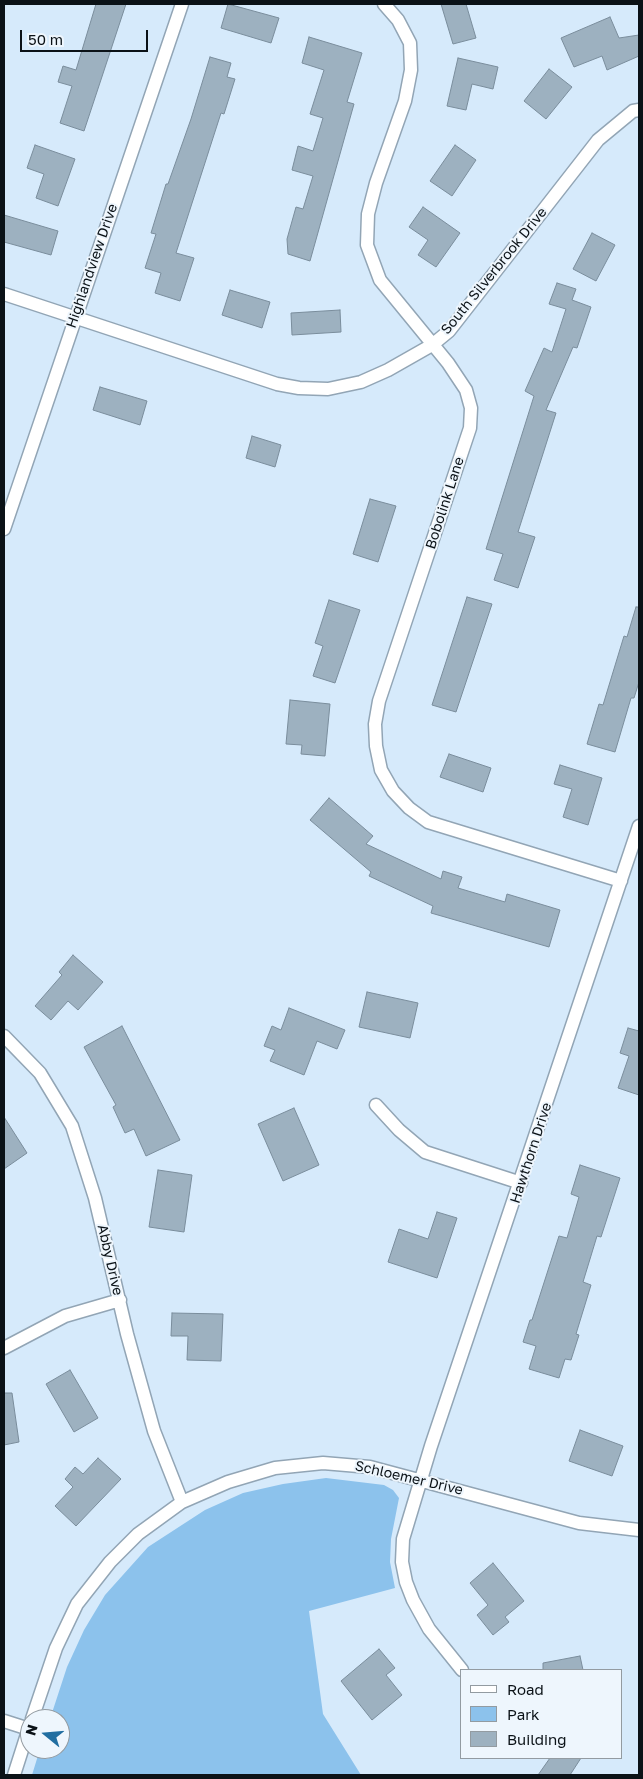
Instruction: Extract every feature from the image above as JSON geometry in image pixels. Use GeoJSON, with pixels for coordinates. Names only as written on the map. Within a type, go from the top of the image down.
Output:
{"type":"FeatureCollection","features":[{"type":"Feature","properties":{"kind":"street","name":"Highlandview Drive"},"geometry":{"type":"LineString","coordinates":[[4,529],[74,317],[182,4]]}},
{"type":"Feature","properties":{"kind":"street","name":"Bobolink Lane"},"geometry":{"type":"LineString","coordinates":[[384,4],[398,20],[410,42],[411,70],[405,101],[376,183],[368,214],[367,245],[380,280],[448,362],[466,390],[471,408],[470,428],[379,701],[375,724],[376,746],[381,770],[392,791],[409,808],[428,822],[621,880]]}},
{"type":"Feature","properties":{"kind":"street","name":"South Silverbrook Drive"},"geometry":{"type":"LineString","coordinates":[[4,294],[256,378],[299,388],[328,389],[361,382],[388,370],[432,345],[449,331],[598,140],[633,111],[639,110]]}},
{"type":"Feature","properties":{"kind":"street","name":"Hawthorn Drive"},"geometry":{"type":"LineString","coordinates":[[461,1669],[429,1629],[413,1600],[406,1582],[402,1562],[403,1539],[421,1479],[639,826]]}},
{"type":"Feature","properties":{"kind":"street","name":"Abby Drive"},"geometry":{"type":"LineString","coordinates":[[4,1036],[40,1073],[72,1126],[95,1198],[154,1431],[182,1502]]}},
{"type":"Feature","properties":{"kind":"street"},"geometry":{"type":"LineString","coordinates":[[376,1105],[399,1130],[425,1152],[521,1183]]}},
{"type":"Feature","properties":{"kind":"street"},"geometry":{"type":"LineString","coordinates":[[4,1348],[65,1316],[120,1300]]}},
{"type":"Feature","properties":{"kind":"street","name":"Schloemer Drive"},"geometry":{"type":"LineString","coordinates":[[35,1709],[56,1648],[77,1604],[110,1562],[138,1534],[182,1502],[228,1482],[275,1468],[314,1464],[370,1467],[421,1479],[579,1523],[639,1530]]}},
{"type":"Feature","properties":{"kind":"street"},"geometry":{"type":"LineString","coordinates":[[4,1721],[20,1723]]}},
{"type":"Feature","properties":{"kind":"street","name":"Schloemer Drive"},"geometry":{"type":"LineString","coordinates":[[14,1775],[20,1756]]}},
{"type":"Feature","properties":{"kind":"green space"},"geometry":{"type":"Polygon","coordinates":[[[326,1478],[384,1485],[393,1490],[399,1498],[391,1539],[390,1562],[395,1588],[309,1611],[323,1714],[361,1775],[32,1775],[37,1759],[70,1759],[70,1709],[53,1709],[67,1667],[84,1630],[105,1595],[148,1547],[205,1510],[243,1493],[283,1484],[326,1478]]]}},
{"type":"Feature","properties":{"kind":"building"},"geometry":{"type":"Polygon","coordinates":[[[96,4],[126,4],[84,131],[60,123],[72,86],[58,82],[63,66],[76,70],[96,4]]]}},
{"type":"Feature","properties":{"kind":"building"},"geometry":{"type":"Polygon","coordinates":[[[228,4],[279,18],[271,43],[221,28],[228,4]]]}},
{"type":"Feature","properties":{"kind":"building"},"geometry":{"type":"Polygon","coordinates":[[[441,4],[466,4],[476,38],[453,44],[441,4]]]}},
{"type":"Feature","properties":{"kind":"building"},"geometry":{"type":"Polygon","coordinates":[[[610,17],[619,38],[639,35],[639,56],[607,70],[602,56],[574,67],[561,38],[610,17]]]}},
{"type":"Feature","properties":{"kind":"building"},"geometry":{"type":"Polygon","coordinates":[[[309,37],[362,53],[347,102],[354,104],[310,261],[288,254],[287,239],[296,207],[303,209],[313,176],[292,170],[298,146],[313,151],[323,118],[310,114],[324,70],[302,63],[309,37]]]}},
{"type":"Feature","properties":{"kind":"building"},"geometry":{"type":"Polygon","coordinates":[[[210,57],[231,63],[227,77],[235,79],[224,114],[221,113],[176,253],[194,258],[180,301],[155,293],[161,273],[145,268],[156,234],[151,233],[166,184],[168,184],[191,119],[210,57]]]}},
{"type":"Feature","properties":{"kind":"building"},"geometry":{"type":"Polygon","coordinates":[[[458,58],[498,67],[493,89],[472,84],[466,110],[447,106],[458,58]]]}},
{"type":"Feature","properties":{"kind":"building"},"geometry":{"type":"Polygon","coordinates":[[[549,69],[572,87],[546,119],[524,101],[549,69]]]}},
{"type":"Feature","properties":{"kind":"building"},"geometry":{"type":"Polygon","coordinates":[[[35,145],[75,159],[58,206],[36,198],[44,174],[27,168],[35,145]]]}},
{"type":"Feature","properties":{"kind":"building"},"geometry":{"type":"Polygon","coordinates":[[[455,145],[476,160],[452,196],[430,181],[455,145]]]}},
{"type":"Feature","properties":{"kind":"building"},"geometry":{"type":"Polygon","coordinates":[[[423,207],[460,233],[436,267],[418,255],[428,240],[409,227],[423,207]]]}},
{"type":"Feature","properties":{"kind":"building"},"geometry":{"type":"Polygon","coordinates":[[[4,215],[58,231],[51,255],[4,242],[4,215]]]}},
{"type":"Feature","properties":{"kind":"building"},"geometry":{"type":"Polygon","coordinates":[[[592,233],[615,245],[596,281],[573,269],[592,233]]]}},
{"type":"Feature","properties":{"kind":"building"},"geometry":{"type":"Polygon","coordinates":[[[557,283],[576,289],[572,300],[591,307],[577,348],[573,347],[546,410],[556,413],[518,532],[535,537],[518,588],[494,580],[503,554],[486,549],[534,396],[525,391],[544,348],[552,352],[566,309],[549,304],[557,283]]]}},
{"type":"Feature","properties":{"kind":"building"},"geometry":{"type":"Polygon","coordinates":[[[230,290],[270,302],[262,328],[222,315],[230,290]]]}},
{"type":"Feature","properties":{"kind":"building"},"geometry":{"type":"Polygon","coordinates":[[[340,310],[341,332],[292,335],[291,313],[340,310]]]}},
{"type":"Feature","properties":{"kind":"building"},"geometry":{"type":"Polygon","coordinates":[[[100,387],[147,401],[140,425],[93,410],[100,387]]]}},
{"type":"Feature","properties":{"kind":"building"},"geometry":{"type":"Polygon","coordinates":[[[252,436],[281,445],[275,467],[246,458],[252,436]]]}},
{"type":"Feature","properties":{"kind":"building"},"geometry":{"type":"Polygon","coordinates":[[[370,499],[396,506],[378,562],[353,554],[370,499]]]}},
{"type":"Feature","properties":{"kind":"building"},"geometry":{"type":"Polygon","coordinates":[[[467,597],[492,604],[456,712],[432,705],[467,597]]]}},
{"type":"Feature","properties":{"kind":"building"},"geometry":{"type":"Polygon","coordinates":[[[329,600],[360,610],[335,683],[313,676],[323,646],[315,643],[329,600]]]}},
{"type":"Feature","properties":{"kind":"building"},"geometry":{"type":"Polygon","coordinates":[[[636,607],[639,607],[639,682],[634,698],[631,698],[615,752],[587,744],[599,704],[603,705],[624,636],[627,637],[636,607]]]}},
{"type":"Feature","properties":{"kind":"building"},"geometry":{"type":"Polygon","coordinates":[[[290,700],[330,704],[325,756],[301,754],[302,745],[286,744],[290,700]]]}},
{"type":"Feature","properties":{"kind":"building"},"geometry":{"type":"Polygon","coordinates":[[[449,754],[491,768],[483,792],[440,777],[449,754]]]}},
{"type":"Feature","properties":{"kind":"building"},"geometry":{"type":"Polygon","coordinates":[[[560,765],[602,778],[588,825],[563,817],[572,789],[554,784],[560,765]]]}},
{"type":"Feature","properties":{"kind":"building"},"geometry":{"type":"Polygon","coordinates":[[[329,798],[373,836],[366,844],[441,879],[443,871],[462,877],[458,888],[505,902],[507,894],[560,910],[549,947],[431,913],[433,906],[369,876],[371,872],[310,820],[329,798]]]}},
{"type":"Feature","properties":{"kind":"building"},"geometry":{"type":"Polygon","coordinates":[[[73,955],[103,982],[78,1010],[68,1001],[51,1020],[35,1006],[62,975],[59,972],[73,955]]]}},
{"type":"Feature","properties":{"kind":"building"},"geometry":{"type":"Polygon","coordinates":[[[367,992],[418,1003],[410,1038],[359,1027],[367,992]]]}},
{"type":"Feature","properties":{"kind":"building"},"geometry":{"type":"Polygon","coordinates":[[[289,1008],[345,1030],[337,1049],[317,1041],[304,1075],[270,1061],[275,1050],[264,1046],[272,1026],[281,1030],[289,1008]]]}},
{"type":"Feature","properties":{"kind":"building"},"geometry":{"type":"Polygon","coordinates":[[[122,1026],[180,1140],[146,1156],[134,1129],[125,1133],[113,1107],[116,1105],[84,1047],[122,1026]]]}},
{"type":"Feature","properties":{"kind":"building"},"geometry":{"type":"Polygon","coordinates":[[[628,1028],[639,1031],[639,1095],[618,1088],[629,1056],[620,1053],[628,1028]]]}},
{"type":"Feature","properties":{"kind":"building"},"geometry":{"type":"Polygon","coordinates":[[[294,1108],[319,1165],[283,1181],[258,1124],[294,1108]]]}},
{"type":"Feature","properties":{"kind":"building"},"geometry":{"type":"Polygon","coordinates":[[[4,1117],[27,1153],[4,1169],[4,1117]]]}},
{"type":"Feature","properties":{"kind":"building"},"geometry":{"type":"Polygon","coordinates":[[[580,1165],[620,1178],[601,1237],[597,1236],[583,1282],[591,1285],[576,1334],[579,1335],[571,1360],[565,1359],[559,1378],[529,1369],[536,1346],[523,1342],[559,1236],[567,1238],[579,1197],[571,1194],[580,1165]]]}},
{"type":"Feature","properties":{"kind":"building"},"geometry":{"type":"Polygon","coordinates":[[[158,1170],[192,1175],[184,1232],[149,1227],[158,1170]]]}},
{"type":"Feature","properties":{"kind":"building"},"geometry":{"type":"Polygon","coordinates":[[[437,1212],[457,1218],[437,1278],[388,1262],[399,1229],[428,1239],[437,1212]]]}},
{"type":"Feature","properties":{"kind":"building"},"geometry":{"type":"Polygon","coordinates":[[[172,1313],[223,1314],[221,1361],[187,1360],[188,1336],[171,1336],[172,1313]]]}},
{"type":"Feature","properties":{"kind":"building"},"geometry":{"type":"Polygon","coordinates":[[[70,1370],[98,1418],[74,1432],[46,1384],[70,1370]]]}},
{"type":"Feature","properties":{"kind":"building"},"geometry":{"type":"Polygon","coordinates":[[[4,1393],[12,1393],[19,1442],[4,1445],[4,1393]]]}},
{"type":"Feature","properties":{"kind":"building"},"geometry":{"type":"Polygon","coordinates":[[[580,1430],[623,1446],[612,1476],[569,1461],[580,1430]]]}},
{"type":"Feature","properties":{"kind":"building"},"geometry":{"type":"Polygon","coordinates":[[[98,1458],[121,1479],[76,1526],[55,1506],[73,1487],[65,1479],[75,1467],[83,1474],[98,1458]]]}},
{"type":"Feature","properties":{"kind":"building"},"geometry":{"type":"Polygon","coordinates":[[[493,1563],[524,1601],[505,1617],[509,1622],[493,1635],[477,1615],[488,1605],[470,1583],[493,1563]]]}},
{"type":"Feature","properties":{"kind":"building"},"geometry":{"type":"Polygon","coordinates":[[[379,1649],[395,1668],[386,1675],[402,1695],[372,1720],[341,1681],[379,1649]]]}},
{"type":"Feature","properties":{"kind":"building"},"geometry":{"type":"Polygon","coordinates":[[[580,1656],[583,1669],[543,1669],[543,1663],[580,1656]]]}},
{"type":"Feature","properties":{"kind":"building"},"geometry":{"type":"Polygon","coordinates":[[[549,1759],[580,1759],[570,1775],[538,1775],[549,1759]]]}}]}
